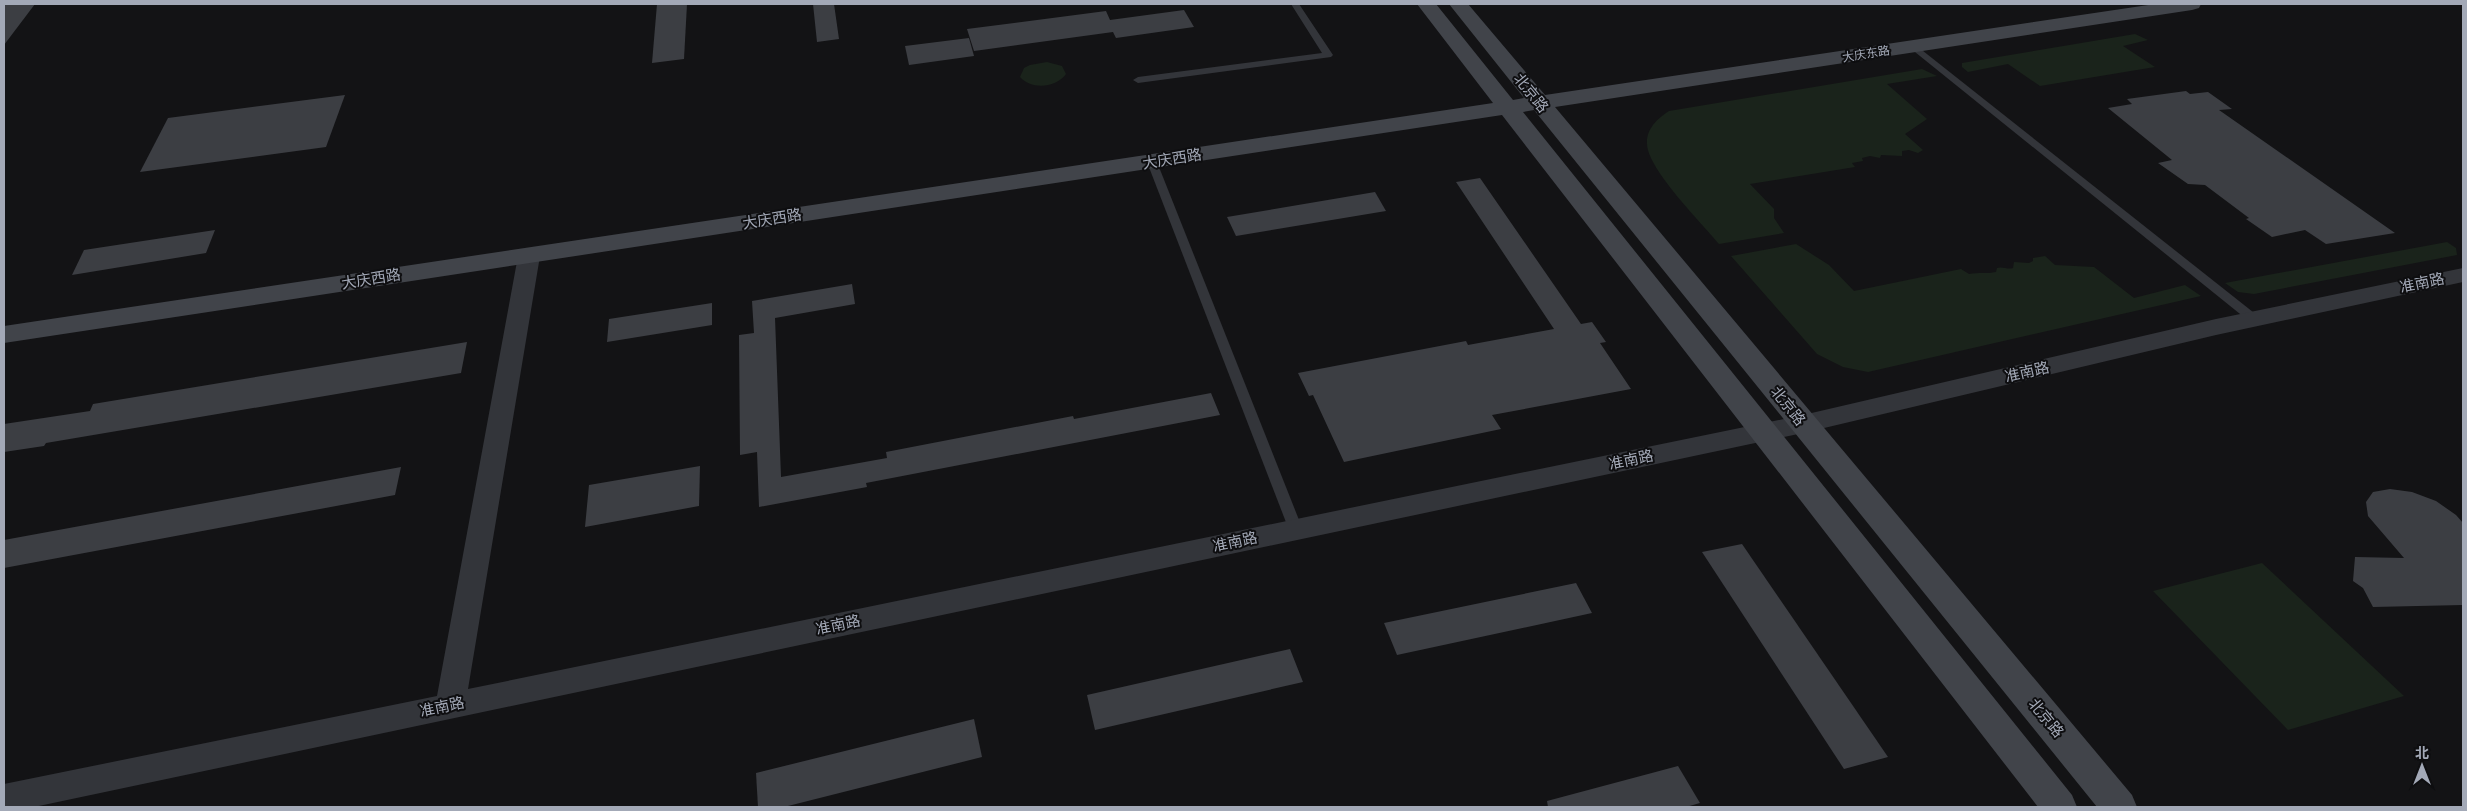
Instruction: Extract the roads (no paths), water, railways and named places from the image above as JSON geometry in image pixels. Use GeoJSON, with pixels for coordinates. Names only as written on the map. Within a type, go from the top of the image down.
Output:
{"type":"FeatureCollection","features":[{"type":"Feature","properties":{"kind":"main road","name":"北京路"},"geometry":{"type":"LineString","coordinates":[[1426,4],[2059,807]]}},
{"type":"Feature","properties":{"kind":"main road","name":"北京路"},"geometry":{"type":"LineString","coordinates":[[1458,4],[2119,807]]}},
{"type":"Feature","properties":{"kind":"main road","name":"大庆东路"},"geometry":{"type":"LineString","coordinates":[[1540,104],[2192,4]]}},
{"type":"Feature","properties":{"kind":"main road","name":"大庆西路"},"geometry":{"type":"LineString","coordinates":[[4,335],[1540,104]]}},
{"type":"Feature","properties":{"kind":"street"},"geometry":{"type":"LineString","coordinates":[[450,706],[529,256]]}},
{"type":"Feature","properties":{"kind":"street","name":"准南路"},"geometry":{"type":"LineString","coordinates":[[4,798],[1803,424],[2254,319],[2463,275]]}},
{"type":"Feature","properties":{"kind":"lane"},"geometry":{"type":"LineString","coordinates":[[1138,80],[1328,54],[1295,4]]}},
{"type":"Feature","properties":{"kind":"lane"},"geometry":{"type":"LineString","coordinates":[[1913,46],[2254,319]]}},
{"type":"Feature","properties":{"kind":"lane"},"geometry":{"type":"LineString","coordinates":[[1152,162],[1296,530]]}}]}
